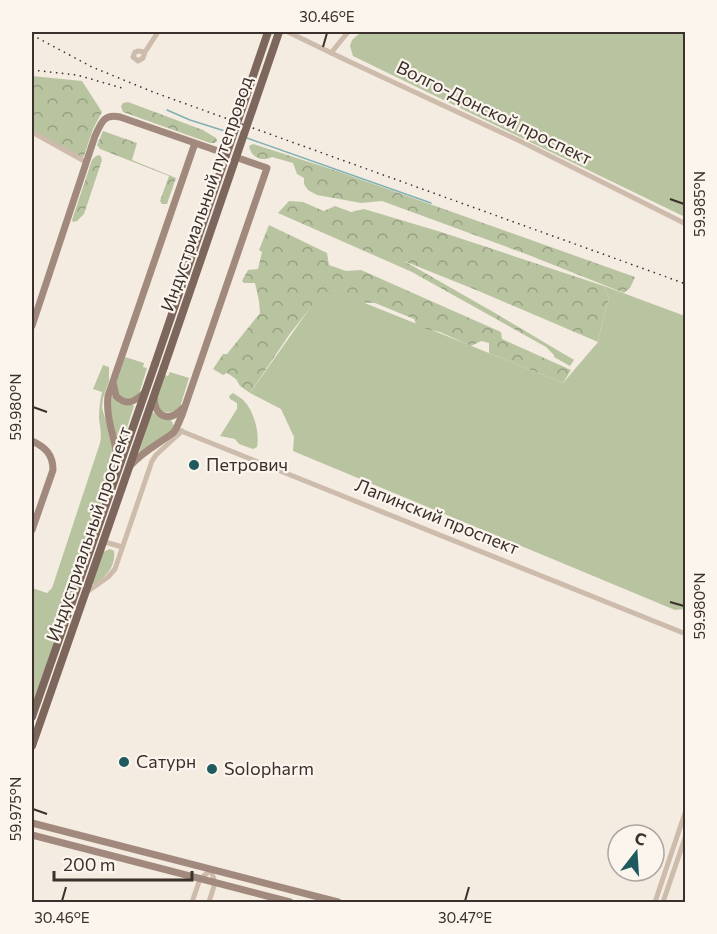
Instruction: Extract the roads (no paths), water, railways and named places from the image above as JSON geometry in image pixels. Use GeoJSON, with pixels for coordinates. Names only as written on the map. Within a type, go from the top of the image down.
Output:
{"type":"FeatureCollection","features":[{"type":"Feature","properties":{"kind":"main road","name":"Индустриальный путепровод"},"geometry":{"type":"LineString","coordinates":[[154,363],[268,32]]}},
{"type":"Feature","properties":{"kind":"main road","name":"Индустриальный путепровод"},"geometry":{"type":"LineString","coordinates":[[164,367],[279,32]]}},
{"type":"Feature","properties":{"kind":"main road","name":"Индустриальный проспект"},"geometry":{"type":"LineString","coordinates":[[32,717],[154,363]]}},
{"type":"Feature","properties":{"kind":"main road","name":"Индустриальный проспект"},"geometry":{"type":"LineString","coordinates":[[32,746],[164,367]]}},
{"type":"Feature","properties":{"kind":"street"},"geometry":{"type":"LineString","coordinates":[[145,52],[158,32]]}},
{"type":"Feature","properties":{"kind":"street","name":"Волго-Донской проспект"},"geometry":{"type":"LineString","coordinates":[[288,32],[522,142],[686,224]]}},
{"type":"Feature","properties":{"kind":"street"},"geometry":{"type":"LineString","coordinates":[[331,52],[348,32]]}},
{"type":"Feature","properties":{"kind":"street"},"geometry":{"type":"LineString","coordinates":[[32,326],[95,136],[103,121],[115,116],[221,152]]}},
{"type":"Feature","properties":{"kind":"street"},"geometry":{"type":"LineString","coordinates":[[32,132],[86,162]]}},
{"type":"Feature","properties":{"kind":"street"},"geometry":{"type":"LineString","coordinates":[[118,467],[118,455],[107,406],[113,380],[195,143]]}},
{"type":"Feature","properties":{"kind":"street"},"geometry":{"type":"LineString","coordinates":[[84,595],[112,573],[156,455],[179,430],[184,407],[267,168],[241,159]]}},
{"type":"Feature","properties":{"kind":"street"},"geometry":{"type":"LineString","coordinates":[[113,380],[116,396],[126,403],[144,393]]}},
{"type":"Feature","properties":{"kind":"street"},"geometry":{"type":"LineString","coordinates":[[154,396],[156,409],[165,416],[176,415],[184,407]]}},
{"type":"Feature","properties":{"kind":"street"},"geometry":{"type":"LineString","coordinates":[[127,471],[136,459],[179,430]]}},
{"type":"Feature","properties":{"kind":"street","name":"Лапинский проспект"},"geometry":{"type":"LineString","coordinates":[[179,430],[686,634]]}},
{"type":"Feature","properties":{"kind":"street"},"geometry":{"type":"LineString","coordinates":[[32,441],[46,449],[52,458],[53,470],[32,530]]}},
{"type":"Feature","properties":{"kind":"street"},"geometry":{"type":"LineString","coordinates":[[102,541],[122,547]]}},
{"type":"Feature","properties":{"kind":"street"},"geometry":{"type":"LineString","coordinates":[[655,903],[686,810]]}},
{"type":"Feature","properties":{"kind":"street"},"geometry":{"type":"LineString","coordinates":[[32,823],[338,903]]}},
{"type":"Feature","properties":{"kind":"street"},"geometry":{"type":"LineString","coordinates":[[32,835],[291,903]]}},
{"type":"Feature","properties":{"kind":"street"},"geometry":{"type":"LineString","coordinates":[[663,903],[686,835]]}},
{"type":"Feature","properties":{"kind":"street"},"geometry":{"type":"LineString","coordinates":[[192,903],[200,879],[212,870]]}},
{"type":"Feature","properties":{"kind":"street"},"geometry":{"type":"LineString","coordinates":[[209,903],[215,883],[212,870]]}},
{"type":"Feature","properties":{"kind":"waterway"},"geometry":{"type":"LineString","coordinates":[[167,110],[231,133]]}},
{"type":"Feature","properties":{"kind":"waterway"},"geometry":{"type":"LineString","coordinates":[[247,138],[431,203]]}},
{"type":"Feature","properties":{"kind":"railway"},"geometry":{"type":"LineString","coordinates":[[32,35],[92,67],[153,92],[686,284]]}},
{"type":"Feature","properties":{"kind":"railway"},"geometry":{"type":"LineString","coordinates":[[32,70],[77,75],[122,88]]}},
{"type":"Feature","properties":{"kind":"place","name":"Петрович"},"geometry":{"type":"Point","coordinates":[194,465]}},
{"type":"Feature","properties":{"kind":"place","name":"Сатурн"},"geometry":{"type":"Point","coordinates":[124,762]}},
{"type":"Feature","properties":{"kind":"place","name":"Solopharm"},"geometry":{"type":"Point","coordinates":[212,769]}}]}
